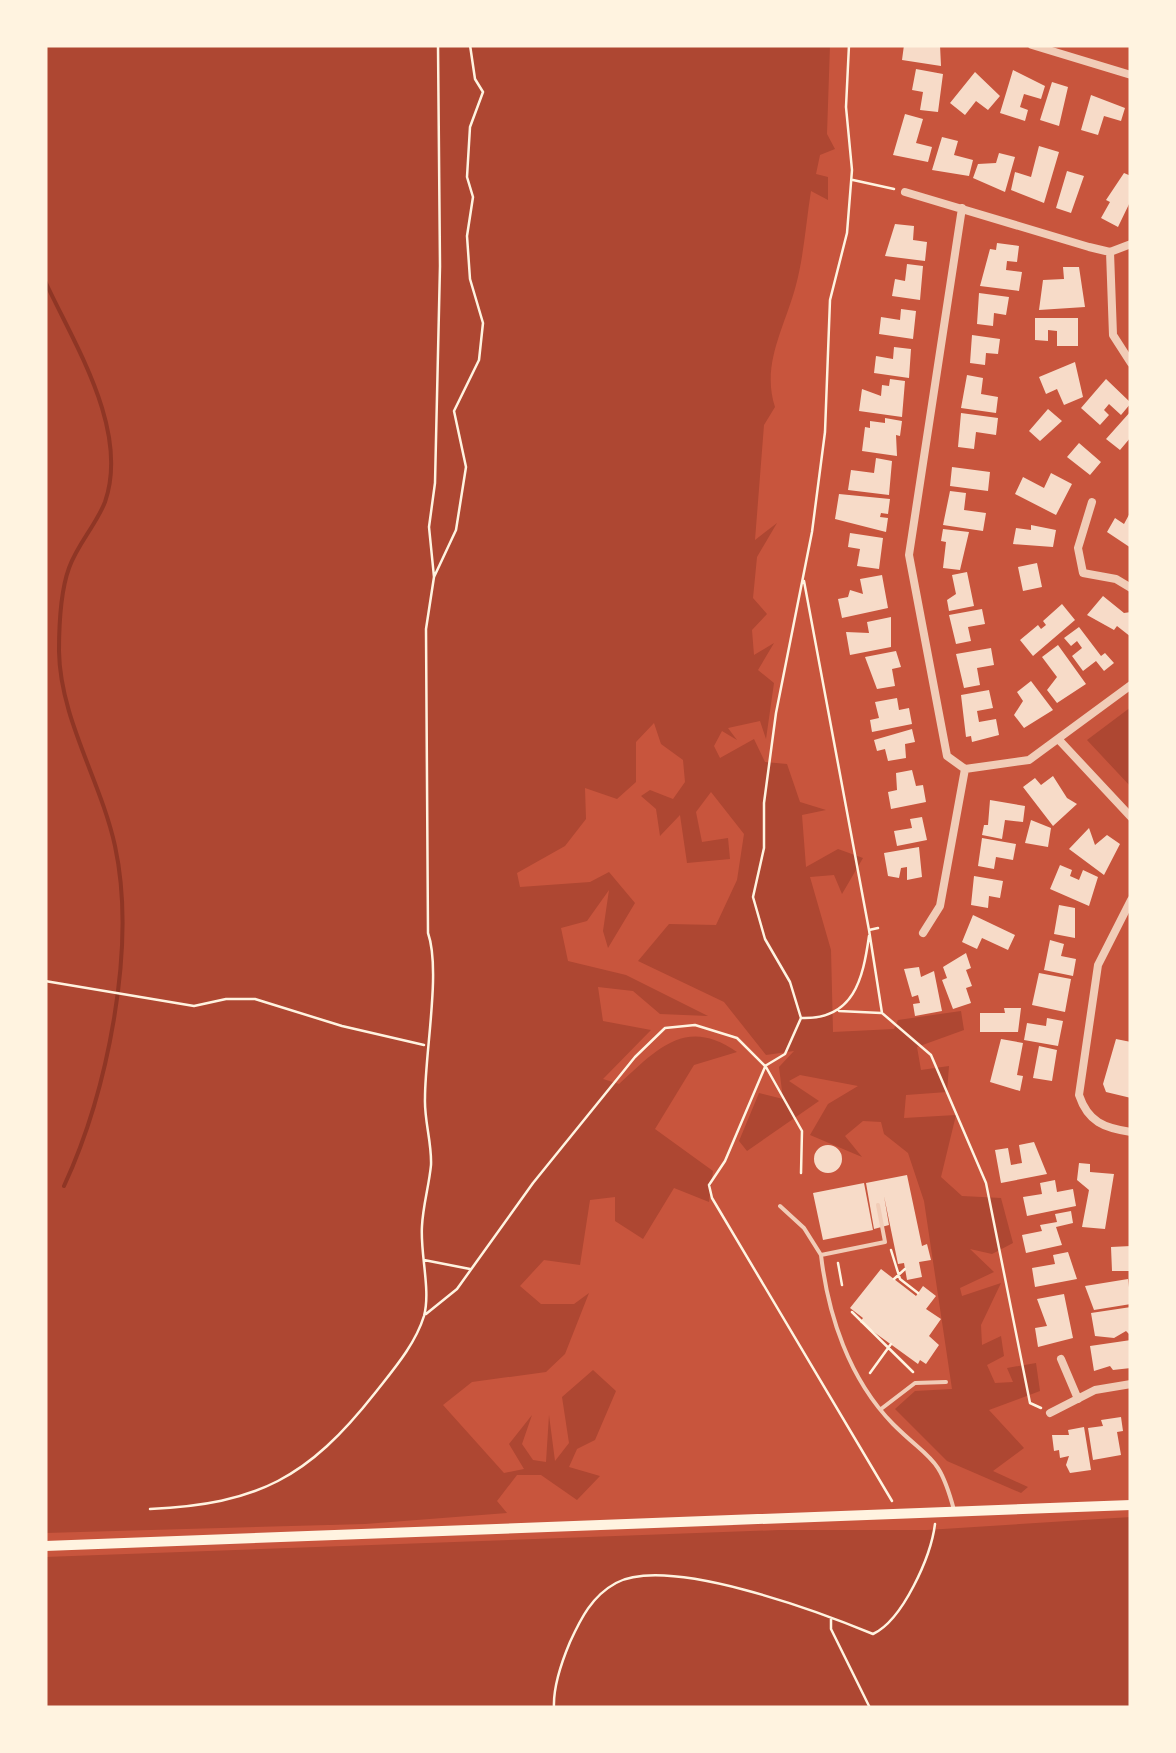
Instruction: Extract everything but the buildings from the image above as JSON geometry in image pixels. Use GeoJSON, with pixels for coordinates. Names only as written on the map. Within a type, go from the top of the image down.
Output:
{"type":"FeatureCollection","features":[{"type":"Feature","properties":{"kind":"main road"},"geometry":{"type":"LineString","coordinates":[[45,1546],[1131,1506]]}},
{"type":"Feature","properties":{"kind":"street"},"geometry":{"type":"LineString","coordinates":[[1032,45],[1131,75]]}},
{"type":"Feature","properties":{"kind":"street"},"geometry":{"type":"LineString","coordinates":[[906,192],[1110,252],[1131,244]]}},
{"type":"Feature","properties":{"kind":"street"},"geometry":{"type":"LineString","coordinates":[[962,208],[908,554],[943,746],[953,763],[966,769],[1029,760],[1060,741],[1131,685]]}},
{"type":"Feature","properties":{"kind":"street"},"geometry":{"type":"LineString","coordinates":[[1110,252],[1113,335],[1131,363]]}},
{"type":"Feature","properties":{"kind":"street"},"geometry":{"type":"LineString","coordinates":[[1092,502],[1078,548],[1083,573],[1116,579],[1131,588]]}},
{"type":"Feature","properties":{"kind":"street"},"geometry":{"type":"LineString","coordinates":[[1060,741],[1131,817]]}},
{"type":"Feature","properties":{"kind":"street"},"geometry":{"type":"LineString","coordinates":[[923,933],[940,906],[966,769]]}},
{"type":"Feature","properties":{"kind":"street"},"geometry":{"type":"LineString","coordinates":[[1131,900],[1098,965],[1079,1095],[1084,1110],[1102,1126],[1131,1132]]}},
{"type":"Feature","properties":{"kind":"street"},"geometry":{"type":"LineString","coordinates":[[1062,1360],[1078,1398]]}},
{"type":"Feature","properties":{"kind":"street"},"geometry":{"type":"LineString","coordinates":[[1050,1412],[1078,1398],[1131,1384]]}},
{"type":"Feature","properties":{"kind":"lane"},"geometry":{"type":"LineString","coordinates":[[780,1206],[804,1228],[821,1255],[838,1338],[881,1408],[937,1461],[955,1513]]}},
{"type":"Feature","properties":{"kind":"lane"},"geometry":{"type":"LineString","coordinates":[[821,1255],[886,1242],[878,1206]]}},
{"type":"Feature","properties":{"kind":"lane"},"geometry":{"type":"LineString","coordinates":[[881,1408],[915,1383],[946,1382]]}},
{"type":"Feature","properties":{"kind":"path"},"geometry":{"type":"LineString","coordinates":[[424,1315],[422,1225],[431,1162],[424,1108],[425,1045],[436,955],[428,933],[426,628],[434,577],[428,527],[435,482],[440,266],[438,45]]}},
{"type":"Feature","properties":{"kind":"path"},"geometry":{"type":"LineString","coordinates":[[434,577],[456,530],[466,467],[454,411],[478,360],[482,323],[470,279],[467,236],[473,198],[467,177],[470,127],[483,92],[475,78],[470,45]]}},
{"type":"Feature","properties":{"kind":"path"},"geometry":{"type":"LineString","coordinates":[[849,45],[848,232],[830,300],[825,432],[804,577],[776,714],[764,804],[764,848],[753,897],[765,938],[790,982],[800,1018],[785,1054],[765,1066],[725,1161],[709,1185],[712,1198],[891,1496],[896,1515]]}},
{"type":"Feature","properties":{"kind":"path"},"geometry":{"type":"LineString","coordinates":[[851,179],[906,192]]}},
{"type":"Feature","properties":{"kind":"path"},"geometry":{"type":"LineString","coordinates":[[804,577],[882,1013]]}},
{"type":"Feature","properties":{"kind":"path"},"geometry":{"type":"LineString","coordinates":[[870,930],[878,928]]}},
{"type":"Feature","properties":{"kind":"path"},"geometry":{"type":"LineString","coordinates":[[838,1011],[864,978],[870,930]]}},
{"type":"Feature","properties":{"kind":"path"},"geometry":{"type":"LineString","coordinates":[[45,981],[194,1006],[255,998],[342,1026],[425,1045]]}},
{"type":"Feature","properties":{"kind":"path"},"geometry":{"type":"LineString","coordinates":[[800,1018],[838,1011],[882,1013],[931,1055],[986,1184],[1030,1402],[1050,1412]]}},
{"type":"Feature","properties":{"kind":"path"},"geometry":{"type":"LineString","coordinates":[[150,1509],[213,1504],[284,1481],[344,1433],[403,1357],[424,1315],[457,1289],[532,1183],[634,1056],[665,1028],[695,1024],[737,1038],[765,1066],[802,1131],[801,1173]]}},
{"type":"Feature","properties":{"kind":"path"},"geometry":{"type":"LineString","coordinates":[[886,1242],[898,1274],[918,1293]]}},
{"type":"Feature","properties":{"kind":"path"},"geometry":{"type":"LineString","coordinates":[[423,1260],[471,1270]]}},
{"type":"Feature","properties":{"kind":"path"},"geometry":{"type":"LineString","coordinates":[[838,1263],[842,1285]]}},
{"type":"Feature","properties":{"kind":"path"},"geometry":{"type":"LineString","coordinates":[[894,1279],[905,1269]]}},
{"type":"Feature","properties":{"kind":"path"},"geometry":{"type":"LineString","coordinates":[[852,1312],[890,1345],[913,1372]]}},
{"type":"Feature","properties":{"kind":"path"},"geometry":{"type":"LineString","coordinates":[[870,1372],[890,1345]]}},
{"type":"Feature","properties":{"kind":"path"},"geometry":{"type":"LineString","coordinates":[[554,1708],[566,1652],[584,1610],[616,1582],[653,1572],[804,1605],[874,1634],[893,1622],[928,1559],[936,1513]]}},
{"type":"Feature","properties":{"kind":"path"},"geometry":{"type":"LineString","coordinates":[[831,1616],[830,1630],[870,1708]]}},
{"type":"Feature","properties":{"kind":"shaded area"},"geometry":{"type":"Polygon","coordinates":[[[45,45],[830,45],[827,134],[835,149],[820,155],[816,174],[828,177],[828,200],[811,191],[799,274],[773,361],[771,391],[775,407],[764,425],[755,540],[777,523],[757,557],[753,598],[767,614],[752,630],[754,655],[774,643],[758,670],[774,683],[766,739],[760,721],[728,728],[737,740],[722,731],[714,746],[720,758],[754,739],[765,762],[787,764],[800,802],[826,810],[802,815],[806,867],[838,849],[863,858],[842,894],[834,875],[810,877],[831,950],[833,1032],[894,1029],[898,1020],[961,1011],[964,1030],[917,1047],[921,1070],[949,1066],[947,1092],[906,1095],[904,1118],[956,1115],[941,1177],[962,1196],[1001,1198],[1013,1243],[992,1254],[970,1249],[994,1272],[960,1288],[962,1296],[1001,1283],[981,1325],[982,1345],[1001,1336],[1004,1356],[987,1365],[995,1383],[1013,1382],[1007,1368],[1036,1363],[1040,1391],[989,1410],[1024,1448],[993,1471],[1028,1487],[1021,1493],[947,1461],[895,1409],[915,1391],[952,1389],[924,1201],[908,1153],[884,1134],[881,1122],[863,1121],[845,1136],[862,1157],[810,1135],[828,1104],[858,1086],[800,1075],[789,1081],[819,1101],[747,1151],[739,1141],[759,1093],[783,1099],[779,1067],[794,1051],[766,1055],[724,1002],[638,961],[669,924],[716,925],[737,880],[744,834],[711,792],[696,812],[702,842],[728,838],[730,859],[687,863],[680,815],[660,836],[656,809],[641,796],[650,790],[673,799],[685,782],[683,760],[661,744],[654,723],[636,742],[636,782],[617,799],[585,788],[586,819],[565,846],[517,873],[520,887],[590,882],[609,872],[635,903],[608,948],[603,931],[609,890],[587,921],[561,928],[568,961],[626,975],[708,1016],[660,1014],[633,991],[598,987],[603,1021],[651,1030],[603,1079],[619,1084],[660,1049],[687,1037],[719,1042],[737,1052],[694,1065],[655,1129],[713,1171],[709,1202],[674,1188],[643,1239],[615,1221],[615,1197],[590,1200],[580,1265],[544,1260],[520,1286],[541,1304],[574,1304],[589,1293],[565,1354],[546,1372],[472,1382],[443,1405],[504,1473],[524,1469],[509,1444],[532,1415],[522,1444],[533,1460],[546,1462],[549,1415],[555,1461],[569,1443],[562,1397],[593,1370],[616,1391],[595,1440],[577,1449],[569,1467],[600,1476],[577,1500],[541,1475],[517,1475],[497,1501],[507,1513],[365,1524],[45,1533],[45,45]]]}},
{"type":"Feature","properties":{"kind":"shaded area"},"geometry":{"type":"Polygon","coordinates":[[[1131,707],[1131,787],[1087,740],[1131,707]]]}},
{"type":"Feature","properties":{"kind":"shaded area"},"geometry":{"type":"Polygon","coordinates":[[[1131,1517],[1131,1708],[45,1708],[45,1557],[779,1530],[927,1530],[1131,1517]]]}},
{"type":"Feature","properties":{"kind":"waterway"},"geometry":{"type":"LineString","coordinates":[[45,281],[95,388],[110,446],[111,474],[105,502],[66,577],[59,651],[66,701],[115,846],[122,929],[120,974],[105,1064],[64,1186]]}}]}
